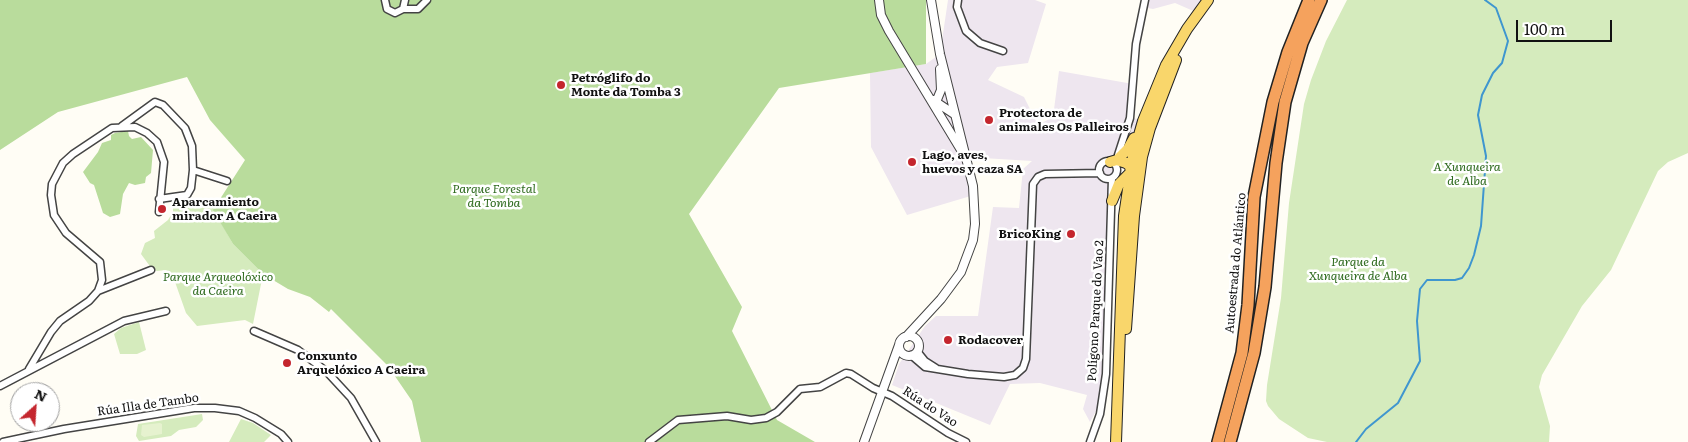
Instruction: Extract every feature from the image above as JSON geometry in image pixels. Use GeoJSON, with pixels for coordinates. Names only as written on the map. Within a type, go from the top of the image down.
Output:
{"type":"FeatureCollection","features":[{"type":"Feature","properties":{"kind":"highway","name":"Autoestrada do Atlántico"},"geometry":{"type":"LineString","coordinates":[[1218,442],[1242,353],[1248,305],[1254,197],[1271,111],[1288,52],[1309,0]]}},
{"type":"Feature","properties":{"kind":"highway"},"geometry":{"type":"LineString","coordinates":[[1230,442],[1254,353],[1265,287],[1276,163],[1285,102],[1302,43],[1321,0]]}},
{"type":"Feature","properties":{"kind":"main road"},"geometry":{"type":"LineString","coordinates":[[1116,442],[1124,216],[1131,172],[1154,90],[1178,43],[1208,0]]}},
{"type":"Feature","properties":{"kind":"main road"},"geometry":{"type":"LineString","coordinates":[[1123,442],[1124,384],[1134,216],[1142,157],[1159,102],[1185,42],[1214,0]]}},
{"type":"Feature","properties":{"kind":"main road"},"geometry":{"type":"LineString","coordinates":[[1114,161],[1128,150],[1149,114],[1159,102]]}},
{"type":"Feature","properties":{"kind":"main road"},"geometry":{"type":"LineString","coordinates":[[1114,161],[1130,166],[1131,172],[1122,356],[1124,384]]}},
{"type":"Feature","properties":{"kind":"main road"},"geometry":{"type":"LineString","coordinates":[[1112,201],[1119,184],[1131,172]]}},
{"type":"Feature","properties":{"kind":"street"},"geometry":{"type":"LineString","coordinates":[[385,0],[385,6],[390,11],[398,12],[403,9],[418,9],[427,0]]}},
{"type":"Feature","properties":{"kind":"street"},"geometry":{"type":"LineString","coordinates":[[403,9],[405,0]]}},
{"type":"Feature","properties":{"kind":"street"},"geometry":{"type":"LineString","coordinates":[[878,0],[881,15],[889,31],[965,157]]}},
{"type":"Feature","properties":{"kind":"street"},"geometry":{"type":"LineString","coordinates":[[864,442],[899,345],[911,338],[919,321],[952,286],[967,259],[973,240],[976,205],[940,54],[932,0]]}},
{"type":"Feature","properties":{"kind":"street"},"geometry":{"type":"LineString","coordinates":[[958,0],[958,14],[966,31],[980,43],[1003,51]]}},
{"type":"Feature","properties":{"kind":"street"},"geometry":{"type":"LineString","coordinates":[[1114,161],[1117,169],[1112,178],[1103,178],[1100,173],[1102,164],[1114,161],[1124,143],[1130,118],[1136,44],[1145,0]]}},
{"type":"Feature","properties":{"kind":"street"},"geometry":{"type":"LineString","coordinates":[[936,102],[941,90],[940,54]]}},
{"type":"Feature","properties":{"kind":"street"},"geometry":{"type":"LineString","coordinates":[[928,96],[954,114]]}},
{"type":"Feature","properties":{"kind":"street"},"geometry":{"type":"LineString","coordinates":[[29,369],[56,327],[89,301],[98,291],[102,280],[100,262],[76,242],[60,224],[51,204],[52,184],[63,163],[101,134],[122,126],[144,111],[150,104],[154,102],[163,105],[185,128],[192,146],[194,170],[191,188],[187,194],[159,199]]}},
{"type":"Feature","properties":{"kind":"street"},"geometry":{"type":"LineString","coordinates":[[939,116],[950,117],[954,114]]}},
{"type":"Feature","properties":{"kind":"street"},"geometry":{"type":"LineString","coordinates":[[1130,118],[1143,124]]}},
{"type":"Feature","properties":{"kind":"street"},"geometry":{"type":"LineString","coordinates":[[122,126],[135,127],[147,133],[157,142],[164,162],[159,212]]}},
{"type":"Feature","properties":{"kind":"street"},"geometry":{"type":"LineString","coordinates":[[194,170],[227,181]]}},
{"type":"Feature","properties":{"kind":"street"},"geometry":{"type":"LineString","coordinates":[[914,353],[925,367],[940,370],[1004,377],[1015,375],[1023,368],[1026,359],[1033,184],[1038,177],[1045,174],[1100,173]]}},
{"type":"Feature","properties":{"kind":"street","name":"Polígono Parque do Vao 2"},"geometry":{"type":"LineString","coordinates":[[1090,442],[1100,414],[1106,374],[1112,178]]}},
{"type":"Feature","properties":{"kind":"street"},"geometry":{"type":"LineString","coordinates":[[98,291],[151,270]]}},
{"type":"Feature","properties":{"kind":"street"},"geometry":{"type":"LineString","coordinates":[[0,386],[124,320],[166,311]]}},
{"type":"Feature","properties":{"kind":"street"},"geometry":{"type":"LineString","coordinates":[[254,331],[298,350],[326,371],[351,398],[376,442]]}},
{"type":"Feature","properties":{"kind":"street"},"geometry":{"type":"LineString","coordinates":[[911,338],[918,344],[914,353]]}},
{"type":"Feature","properties":{"kind":"street"},"geometry":{"type":"LineString","coordinates":[[899,345],[902,353]]}},
{"type":"Feature","properties":{"kind":"street"},"geometry":{"type":"LineString","coordinates":[[892,361],[902,353],[914,353]]}},
{"type":"Feature","properties":{"kind":"street","name":"Rúa do Vao"},"geometry":{"type":"LineString","coordinates":[[648,442],[678,420],[727,416],[751,420],[766,418],[777,412],[800,389],[820,387],[846,373],[882,391],[966,442]]}},
{"type":"Feature","properties":{"kind":"street","name":"Rúa Illa de Tambo"},"geometry":{"type":"LineString","coordinates":[[3,442],[64,429],[194,408],[215,408],[239,412],[255,418],[281,434],[288,442]]}},
{"type":"Feature","properties":{"kind":"shaded area"},"geometry":{"type":"Polygon","coordinates":[[[948,0],[1035,0],[1046,4],[1028,63],[997,67],[988,80],[1024,97],[1038,125],[1053,117],[1059,71],[1133,84],[1130,117],[1143,121],[1115,160],[1102,400],[1090,422],[1083,409],[1087,395],[1040,383],[1010,384],[990,425],[892,385],[899,364],[925,326],[936,316],[978,316],[993,207],[1019,208],[1023,169],[1032,161],[966,157],[974,195],[907,215],[871,147],[870,73],[926,64],[940,54],[948,0]]]}},
{"type":"Feature","properties":{"kind":"shaded area"},"geometry":{"type":"Polygon","coordinates":[[[1145,0],[1208,0],[1198,13],[1175,3],[1153,9],[1142,7],[1145,0]]]}},
{"type":"Feature","properties":{"kind":"green space","name":"Parque Forestal da Tomba"},"geometry":{"type":"Polygon","coordinates":[[[0,0],[926,0],[926,64],[779,88],[689,214],[742,307],[732,331],[777,420],[815,442],[421,442],[412,401],[388,366],[331,309],[329,312],[310,297],[288,289],[263,274],[233,244],[213,210],[245,160],[210,120],[187,77],[58,112],[0,150],[0,0]]]}},
{"type":"Feature","properties":{"kind":"green space","name":"A Xunqueira de Alba"},"geometry":{"type":"Polygon","coordinates":[[[1347,0],[1688,0],[1688,153],[1668,162],[1658,171],[1611,270],[1582,306],[1542,375],[1539,387],[1550,426],[1549,442],[1327,442],[1308,438],[1279,419],[1268,406],[1266,401],[1267,385],[1281,298],[1289,203],[1304,104],[1326,41],[1347,0]]]}},
{"type":"Feature","properties":{"kind":"green space"},"geometry":{"type":"Polygon","coordinates":[[[128,131],[132,139],[141,137],[153,150],[151,173],[146,177],[145,183],[135,185],[129,183],[123,194],[120,214],[110,217],[103,213],[94,185],[90,183],[83,172],[98,152],[102,143],[111,140],[111,135],[115,133],[128,131]]]}},
{"type":"Feature","properties":{"kind":"green space","name":"Parque Arqueolóxico da Caeira"},"geometry":{"type":"Polygon","coordinates":[[[218,200],[214,210],[233,244],[263,274],[253,324],[245,320],[197,326],[186,313],[175,282],[166,270],[157,271],[152,269],[141,254],[145,243],[155,238],[154,231],[168,220],[173,212],[173,201],[218,200]]]}},
{"type":"Feature","properties":{"kind":"green space"},"geometry":{"type":"Polygon","coordinates":[[[139,322],[146,350],[137,354],[120,354],[114,334],[121,328],[139,322]]]}},
{"type":"Feature","properties":{"kind":"green space"},"geometry":{"type":"Polygon","coordinates":[[[202,414],[203,420],[196,427],[179,430],[171,436],[139,441],[136,436],[138,424],[202,414]]]}},
{"type":"Feature","properties":{"kind":"green space"},"geometry":{"type":"Polygon","coordinates":[[[241,419],[253,423],[271,435],[264,442],[229,442],[241,419]]]}},
{"type":"Feature","properties":{"kind":"green space"},"geometry":{"type":"Polygon","coordinates":[[[162,424],[162,434],[144,437],[141,435],[142,425],[162,424]]]}},
{"type":"Feature","properties":{"kind":"waterway"},"geometry":{"type":"LineString","coordinates":[[1356,442],[1366,429],[1398,403],[1420,361],[1417,321],[1420,289],[1427,280],[1455,280],[1462,278],[1469,268],[1474,255],[1481,226],[1486,156],[1478,115],[1482,95],[1493,73],[1502,63],[1508,41],[1496,8],[1485,0]]}},
{"type":"Feature","properties":{"kind":"place","name":"Petróglifo do Monte da Tomba 3"},"geometry":{"type":"Point","coordinates":[561,85]}},
{"type":"Feature","properties":{"kind":"place","name":"Protectora de animales Os Palleiros"},"geometry":{"type":"Point","coordinates":[989,120]}},
{"type":"Feature","properties":{"kind":"place","name":"Lago, aves, huevos y caza SA"},"geometry":{"type":"Point","coordinates":[912,162]}},
{"type":"Feature","properties":{"kind":"place","name":"Aparcamiento mirador A Caeira"},"geometry":{"type":"Point","coordinates":[162,209]}},
{"type":"Feature","properties":{"kind":"place","name":"BricoKing"},"geometry":{"type":"Point","coordinates":[1071,234]}},
{"type":"Feature","properties":{"kind":"place","name":"Rodacover"},"geometry":{"type":"Point","coordinates":[948,340]}},
{"type":"Feature","properties":{"kind":"place","name":"Conxunto Arquelóxico A Caeira"},"geometry":{"type":"Point","coordinates":[287,363]}},
{"type":"Feature","properties":{"kind":"park label","name":"Parque da Xunqueira de Alba"},"geometry":{"type":"Point","coordinates":[1358,269]}}]}
